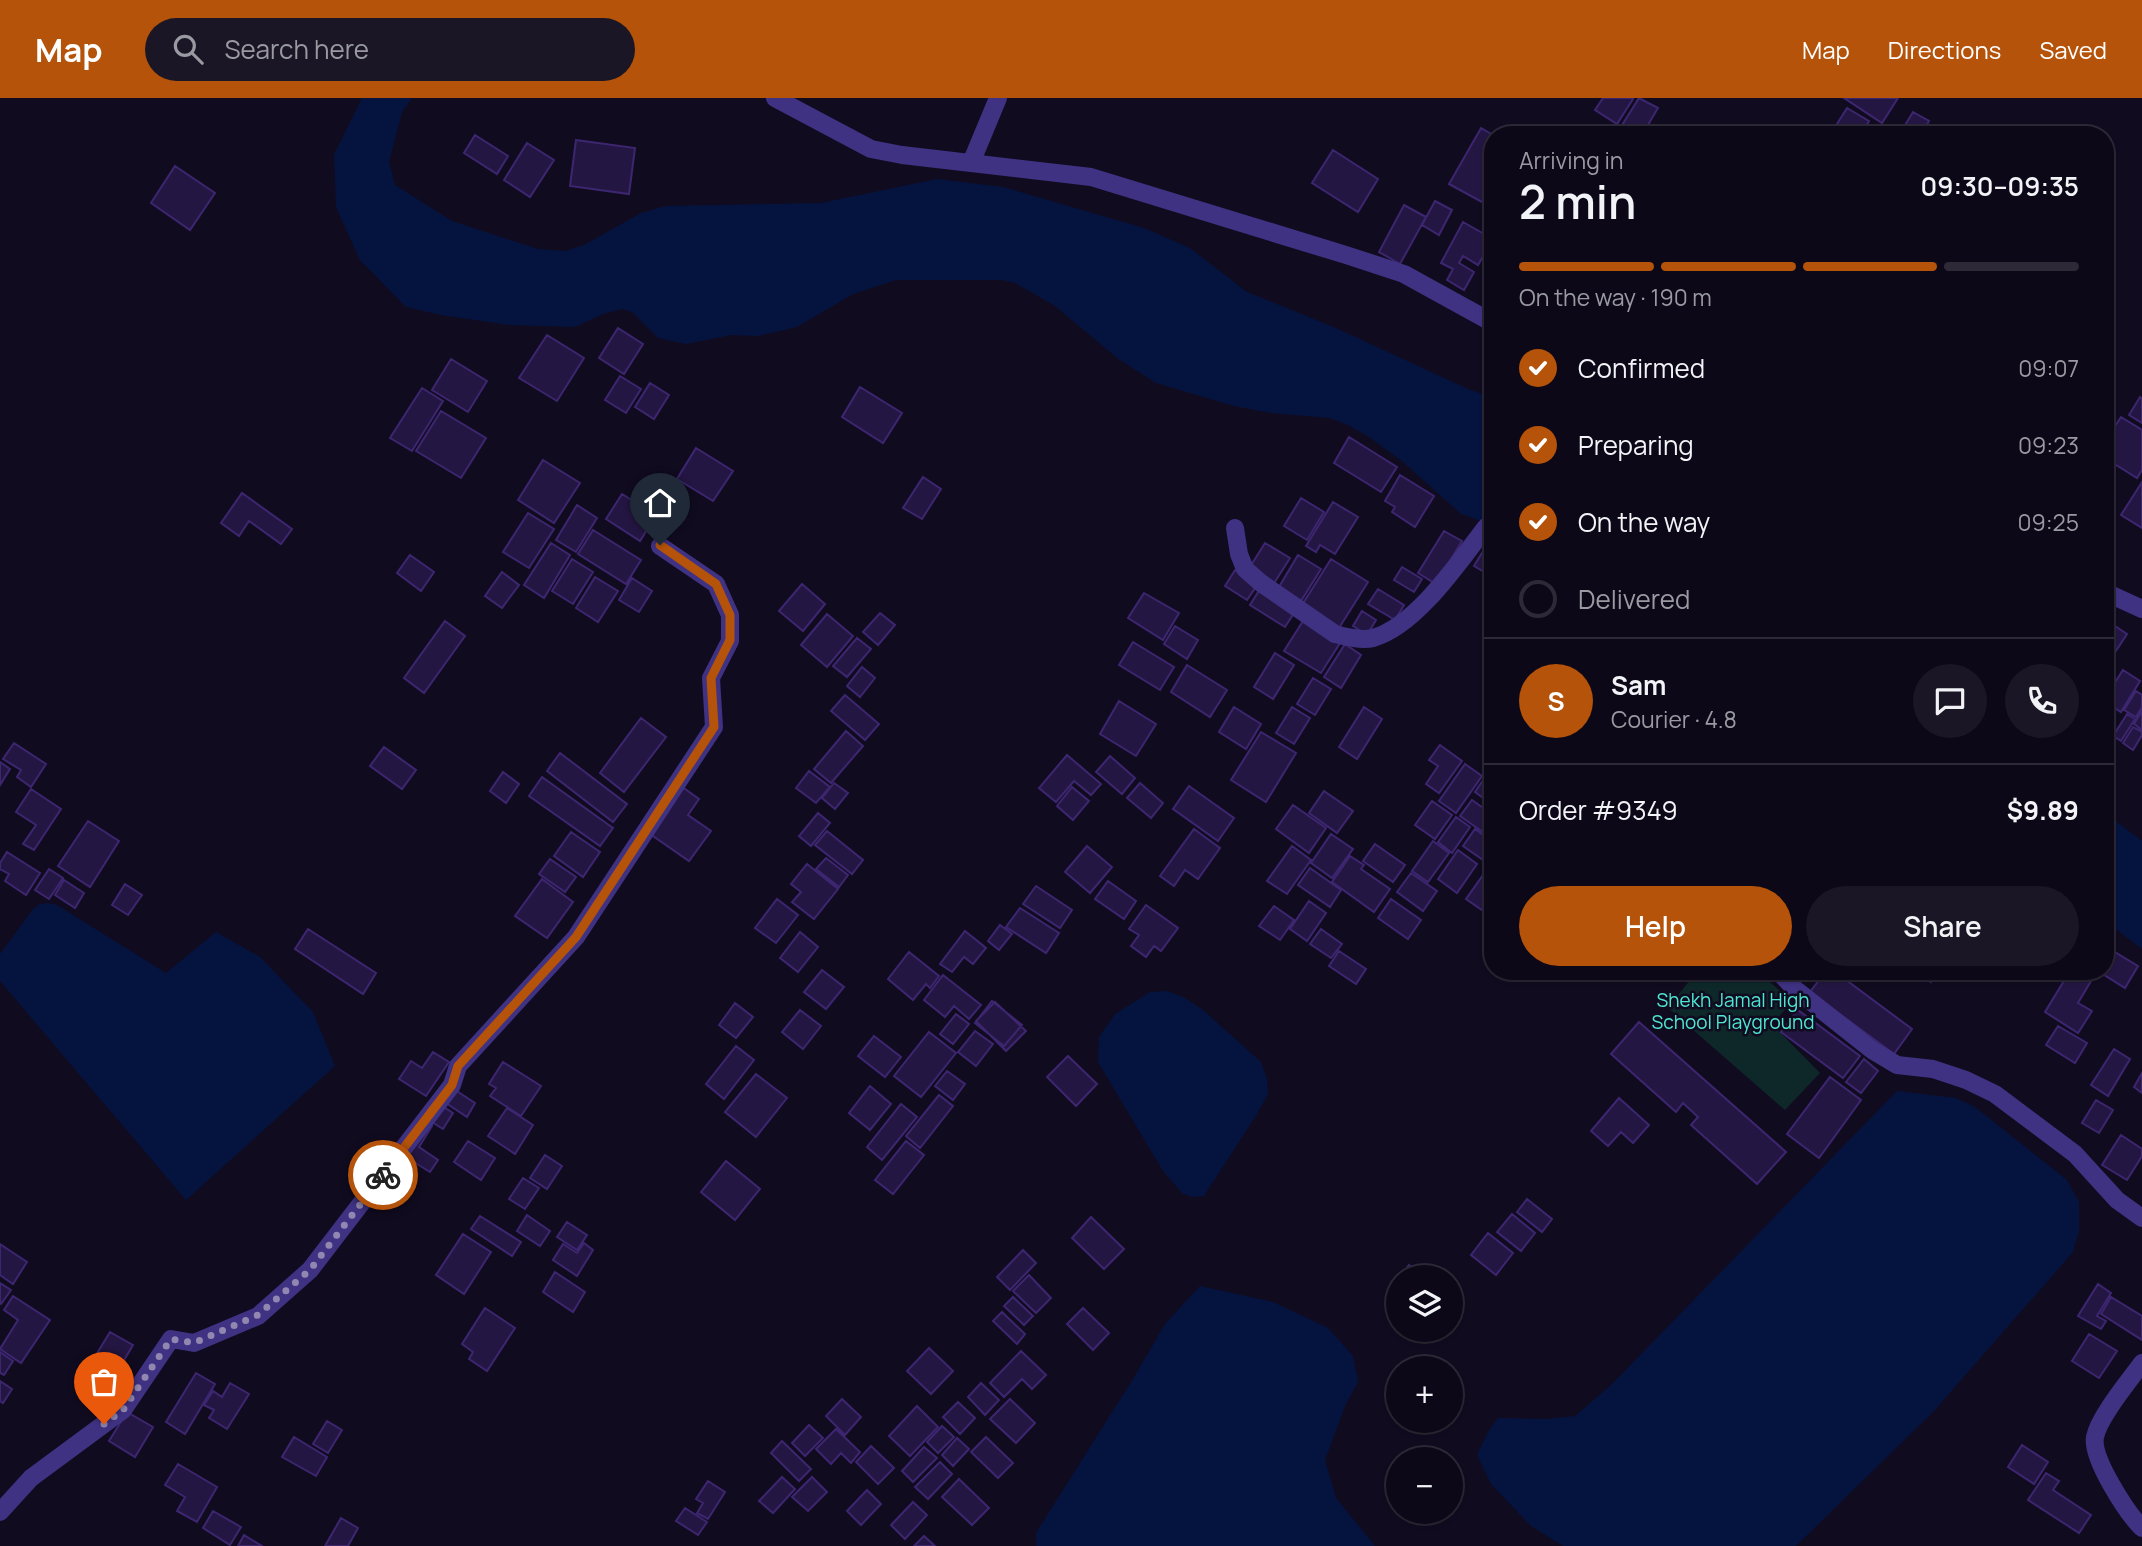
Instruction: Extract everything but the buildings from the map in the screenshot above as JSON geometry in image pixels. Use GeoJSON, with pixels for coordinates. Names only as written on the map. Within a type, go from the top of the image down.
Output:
{"type":"FeatureCollection","features":[{"type":"Feature","properties":{"kind":"street"},"geometry":{"type":"LineString","coordinates":[[775,98],[871,149],[1091,177],[1346,254],[1404,274],[1484,318]]}},
{"type":"Feature","properties":{"kind":"street"},"geometry":{"type":"LineString","coordinates":[[971,163],[998,98]]}},
{"type":"Feature","properties":{"kind":"street"},"geometry":{"type":"LineString","coordinates":[[1235,528],[1239,554],[1245,569],[1261,583],[1335,634],[1347,638],[1371,639],[1407,621],[1484,533]]}},
{"type":"Feature","properties":{"kind":"street"},"geometry":{"type":"LineString","coordinates":[[0,1512],[31,1478],[123,1410],[171,1339],[194,1343],[258,1315],[310,1270],[452,1085],[458,1066],[576,937],[714,727],[711,678],[730,640],[730,615],[716,584],[660,545]]}},
{"type":"Feature","properties":{"kind":"street"},"geometry":{"type":"LineString","coordinates":[[2114,596],[2142,609]]}},
{"type":"Feature","properties":{"kind":"street"},"geometry":{"type":"LineString","coordinates":[[1786,980],[1872,1050],[1898,1065],[1933,1069],[1966,1080],[1995,1094],[2075,1154],[2117,1200],[2142,1218]]}},
{"type":"Feature","properties":{"kind":"street"},"geometry":{"type":"LineString","coordinates":[[2142,1363],[2104,1417],[2095,1437],[2096,1454],[2104,1470],[2142,1528]]}},
{"type":"Feature","properties":{"kind":"green space","name":"Shekh Jamal High School Playground"},"geometry":{"type":"Polygon","coordinates":[[[1690,980],[1768,980],[1792,1002],[1772,1024],[1820,1073],[1785,1110],[1668,1008],[1690,980]]]}},
{"type":"Feature","properties":{"kind":"water"},"geometry":{"type":"Polygon","coordinates":[[[362,98],[412,98],[402,112],[389,162],[395,185],[452,221],[538,249],[565,251],[584,245],[641,213],[666,206],[821,203],[937,179],[1003,187],[1144,228],[1190,248],[1247,292],[1336,328],[1484,395],[1484,522],[1461,514],[1403,462],[1350,426],[1330,418],[1271,413],[1234,406],[1156,383],[1117,358],[1055,306],[1015,283],[1002,280],[896,280],[853,294],[797,327],[758,336],[731,335],[686,344],[658,338],[632,312],[622,309],[603,314],[575,327],[509,325],[406,307],[360,260],[336,207],[334,155],[362,98]]]}},
{"type":"Feature","properties":{"kind":"water"},"geometry":{"type":"Polygon","coordinates":[[[2114,820],[2142,841],[2142,949],[2114,928],[2114,820]]]}},
{"type":"Feature","properties":{"kind":"water"},"geometry":{"type":"Polygon","coordinates":[[[48,903],[57,905],[166,973],[216,932],[260,957],[313,1012],[335,1066],[186,1200],[0,981],[0,954],[33,909],[48,903]]]}},
{"type":"Feature","properties":{"kind":"water"},"geometry":{"type":"Polygon","coordinates":[[[1168,991],[1203,1010],[1261,1062],[1267,1079],[1268,1094],[1204,1196],[1192,1197],[1182,1193],[1163,1171],[1098,1062],[1099,1037],[1115,1014],[1150,992],[1168,991]]]}},
{"type":"Feature","properties":{"kind":"water"},"geometry":{"type":"Polygon","coordinates":[[[1897,1091],[1956,1098],[1975,1107],[2067,1180],[2079,1202],[2079,1231],[2073,1252],[1934,1411],[1796,1546],[1563,1546],[1531,1526],[1491,1484],[1477,1455],[1498,1418],[1547,1419],[1575,1416],[1612,1384],[1897,1091]]]}},
{"type":"Feature","properties":{"kind":"water"},"geometry":{"type":"Polygon","coordinates":[[[1200,1286],[1273,1302],[1328,1328],[1353,1356],[1358,1382],[1345,1406],[1325,1460],[1336,1498],[1375,1546],[1036,1546],[1036,1533],[1165,1324],[1200,1286]]]}},
{"type":"Feature","properties":{"kind":"way so far"},"geometry":{"type":"LineString","coordinates":[[104,1424],[123,1410],[171,1339],[194,1343],[258,1315],[310,1270],[383,1175]]}},
{"type":"Feature","properties":{"kind":"route"},"geometry":{"type":"LineString","coordinates":[[383,1175],[452,1085],[458,1066],[576,937],[714,727],[711,678],[730,640],[730,615],[716,584],[660,545]]}}]}
